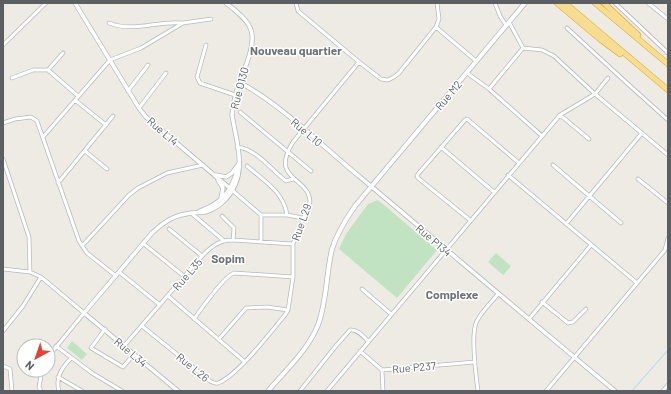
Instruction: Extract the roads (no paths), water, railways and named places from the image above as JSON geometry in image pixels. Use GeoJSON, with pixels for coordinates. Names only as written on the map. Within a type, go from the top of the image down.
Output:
{"type":"FeatureCollection","features":[{"type":"Feature","properties":{"kind":"highway"},"geometry":{"type":"LineString","coordinates":[[557,3],[601,40],[654,78]]}},
{"type":"Feature","properties":{"kind":"highway"},"geometry":{"type":"LineString","coordinates":[[565,3],[668,90]]}},
{"type":"Feature","properties":{"kind":"highway"},"geometry":{"type":"LineString","coordinates":[[595,3],[668,64]]}},
{"type":"Feature","properties":{"kind":"highway"},"geometry":{"type":"LineString","coordinates":[[604,3],[668,64]]}},
{"type":"Feature","properties":{"kind":"main road","name":"Rue M2"},"geometry":{"type":"LineString","coordinates":[[268,391],[302,351],[315,331],[322,313],[331,256],[336,238],[355,206],[525,3]]}},
{"type":"Feature","properties":{"kind":"street"},"geometry":{"type":"LineString","coordinates":[[3,45],[46,3]]}},
{"type":"Feature","properties":{"kind":"street","name":"Rue L14"},"geometry":{"type":"LineString","coordinates":[[75,3],[128,91],[146,117],[261,215]]}},
{"type":"Feature","properties":{"kind":"street"},"geometry":{"type":"LineString","coordinates":[[296,3],[298,11],[381,79],[388,80],[399,73],[436,27],[439,19],[437,3]]}},
{"type":"Feature","properties":{"kind":"street"},"geometry":{"type":"LineString","coordinates":[[495,3],[500,16],[508,24],[523,48],[547,52],[668,154]]}},
{"type":"Feature","properties":{"kind":"street"},"geometry":{"type":"LineString","coordinates":[[615,3],[668,53]]}},
{"type":"Feature","properties":{"kind":"street"},"geometry":{"type":"LineString","coordinates":[[648,3],[668,20]]}},
{"type":"Feature","properties":{"kind":"street","name":"Rue O130"},"geometry":{"type":"LineString","coordinates":[[84,313],[152,233],[164,222],[173,217],[207,211],[217,207],[232,189],[240,176],[239,159],[232,115],[235,95],[252,45],[251,31],[243,19],[229,4]]}},
{"type":"Feature","properties":{"kind":"street"},"geometry":{"type":"LineString","coordinates":[[44,137],[110,60],[141,48],[183,24],[212,19]]}},
{"type":"Feature","properties":{"kind":"street"},"geometry":{"type":"LineString","coordinates":[[109,23],[120,27],[133,28],[174,22],[183,24]]}},
{"type":"Feature","properties":{"kind":"street"},"geometry":{"type":"LineString","coordinates":[[436,27],[476,61]]}},
{"type":"Feature","properties":{"kind":"street"},"geometry":{"type":"LineString","coordinates":[[568,28],[629,86],[668,120]]}},
{"type":"Feature","properties":{"kind":"street"},"geometry":{"type":"LineString","coordinates":[[206,45],[197,77],[198,80],[200,83],[235,95]]}},
{"type":"Feature","properties":{"kind":"street"},"geometry":{"type":"LineString","coordinates":[[489,89],[523,48]]}},
{"type":"Feature","properties":{"kind":"street"},"geometry":{"type":"LineString","coordinates":[[48,70],[63,53]]}},
{"type":"Feature","properties":{"kind":"street"},"geometry":{"type":"LineString","coordinates":[[287,152],[293,142],[359,62]]}},
{"type":"Feature","properties":{"kind":"street"},"geometry":{"type":"LineString","coordinates":[[128,91],[148,65]]}},
{"type":"Feature","properties":{"kind":"street"},"geometry":{"type":"LineString","coordinates":[[12,78],[33,70],[48,70],[78,96]]}},
{"type":"Feature","properties":{"kind":"street"},"geometry":{"type":"LineString","coordinates":[[467,73],[489,89],[542,136]]}},
{"type":"Feature","properties":{"kind":"street"},"geometry":{"type":"LineString","coordinates":[[139,108],[166,74]]}},
{"type":"Feature","properties":{"kind":"street"},"geometry":{"type":"LineString","coordinates":[[327,391],[560,115],[595,94],[608,78]]}},
{"type":"Feature","properties":{"kind":"street","name":"Rue L10"},"geometry":{"type":"LineString","coordinates":[[239,82],[259,93],[304,129],[371,187]]}},
{"type":"Feature","properties":{"kind":"street"},"geometry":{"type":"LineString","coordinates":[[75,100],[106,125]]}},
{"type":"Feature","properties":{"kind":"street"},"geometry":{"type":"LineString","coordinates":[[240,112],[311,171]]}},
{"type":"Feature","properties":{"kind":"street"},"geometry":{"type":"LineString","coordinates":[[560,115],[589,139]]}},
{"type":"Feature","properties":{"kind":"street"},"geometry":{"type":"LineString","coordinates":[[58,183],[113,116]]}},
{"type":"Feature","properties":{"kind":"street"},"geometry":{"type":"LineString","coordinates":[[3,123],[15,119],[31,117],[37,120],[79,241],[87,253],[116,276]]}},
{"type":"Feature","properties":{"kind":"street"},"geometry":{"type":"LineString","coordinates":[[470,220],[417,176],[441,147],[467,119],[519,163]]}},
{"type":"Feature","properties":{"kind":"street"},"geometry":{"type":"LineString","coordinates":[[566,224],[642,133]]}},
{"type":"Feature","properties":{"kind":"street"},"geometry":{"type":"LineString","coordinates":[[237,147],[250,151],[286,181],[293,179]]}},
{"type":"Feature","properties":{"kind":"street"},"geometry":{"type":"LineString","coordinates":[[441,147],[494,192]]}},
{"type":"Feature","properties":{"kind":"street"},"geometry":{"type":"LineString","coordinates":[[85,151],[107,169]]}},
{"type":"Feature","properties":{"kind":"street","name":"Rue L29"},"geometry":{"type":"LineString","coordinates":[[245,362],[286,315],[288,310],[293,277],[293,244],[308,208],[310,198],[304,188],[293,179],[286,167],[285,156],[287,152]]}},
{"type":"Feature","properties":{"kind":"street"},"geometry":{"type":"LineString","coordinates":[[3,159],[29,237],[30,272]]}},
{"type":"Feature","properties":{"kind":"street","name":"Rue O130"},"geometry":{"type":"LineString","coordinates":[[197,212],[209,207],[232,189],[239,159]]}},
{"type":"Feature","properties":{"kind":"street"},"geometry":{"type":"LineString","coordinates":[[211,173],[220,177],[226,177],[232,173],[238,164]]}},
{"type":"Feature","properties":{"kind":"street"},"geometry":{"type":"LineString","coordinates":[[82,246],[129,195],[138,188],[167,173],[203,165]]}},
{"type":"Feature","properties":{"kind":"street"},"geometry":{"type":"LineString","coordinates":[[553,165],[621,223]]}},
{"type":"Feature","properties":{"kind":"street"},"geometry":{"type":"LineString","coordinates":[[247,166],[280,194],[287,215]]}},
{"type":"Feature","properties":{"kind":"street"},"geometry":{"type":"LineString","coordinates":[[508,175],[637,283]]}},
{"type":"Feature","properties":{"kind":"street"},"geometry":{"type":"LineString","coordinates":[[217,177],[223,188],[221,199]]}},
{"type":"Feature","properties":{"kind":"street"},"geometry":{"type":"LineString","coordinates":[[638,179],[668,203]]}},
{"type":"Feature","properties":{"kind":"street","name":"Rue P134"},"geometry":{"type":"LineString","coordinates":[[371,187],[498,294],[529,318],[614,391]]}},
{"type":"Feature","properties":{"kind":"street"},"geometry":{"type":"LineString","coordinates":[[191,213],[223,240],[293,244]]}},
{"type":"Feature","properties":{"kind":"street"},"geometry":{"type":"LineString","coordinates":[[261,241],[261,215],[287,215],[303,218]]}},
{"type":"Feature","properties":{"kind":"street"},"geometry":{"type":"LineString","coordinates":[[222,216],[234,228],[233,240]]}},
{"type":"Feature","properties":{"kind":"street"},"geometry":{"type":"LineString","coordinates":[[169,229],[202,256]]}},
{"type":"Feature","properties":{"kind":"street"},"geometry":{"type":"LineString","coordinates":[[541,391],[547,391],[574,357],[666,251],[668,238]]}},
{"type":"Feature","properties":{"kind":"street","name":"Rue L35"},"geometry":{"type":"LineString","coordinates":[[124,346],[202,256],[212,246],[223,240]]}},
{"type":"Feature","properties":{"kind":"street"},"geometry":{"type":"LineString","coordinates":[[144,244],[185,277]]}},
{"type":"Feature","properties":{"kind":"street"},"geometry":{"type":"LineString","coordinates":[[529,318],[591,245]]}},
{"type":"Feature","properties":{"kind":"street"},"geometry":{"type":"LineString","coordinates":[[3,269],[30,272],[41,277],[84,313],[56,346],[70,358],[122,391]]}},
{"type":"Feature","properties":{"kind":"street"},"geometry":{"type":"LineString","coordinates":[[119,272],[160,306]]}},
{"type":"Feature","properties":{"kind":"street"},"geometry":{"type":"LineString","coordinates":[[194,319],[230,274],[293,277]]}},
{"type":"Feature","properties":{"kind":"street"},"geometry":{"type":"LineString","coordinates":[[3,331],[23,306],[41,277]]}},
{"type":"Feature","properties":{"kind":"street"},"geometry":{"type":"LineString","coordinates":[[362,289],[391,314]]}},
{"type":"Feature","properties":{"kind":"street"},"geometry":{"type":"LineString","coordinates":[[478,391],[474,330],[476,323],[498,294]]}},
{"type":"Feature","properties":{"kind":"street"},"geometry":{"type":"LineString","coordinates":[[168,296],[245,362]]}},
{"type":"Feature","properties":{"kind":"street"},"geometry":{"type":"LineString","coordinates":[[542,302],[568,323],[573,322],[586,309]]}},
{"type":"Feature","properties":{"kind":"street"},"geometry":{"type":"LineString","coordinates":[[219,339],[246,308],[288,310]]}},
{"type":"Feature","properties":{"kind":"street","name":"Rue L34"},"geometry":{"type":"LineString","coordinates":[[84,313],[178,391]]}},
{"type":"Feature","properties":{"kind":"street","name":"Rue L26"},"geometry":{"type":"LineString","coordinates":[[142,326],[214,383],[218,383],[230,376],[245,362]]}},
{"type":"Feature","properties":{"kind":"street"},"geometry":{"type":"LineString","coordinates":[[105,329],[91,348],[123,367],[134,354]]}},
{"type":"Feature","properties":{"kind":"street"},"geometry":{"type":"LineString","coordinates":[[300,391],[335,346],[350,330],[357,331],[368,341]]}},
{"type":"Feature","properties":{"kind":"street","name":"Rue P237"},"geometry":{"type":"LineString","coordinates":[[360,351],[382,370],[475,362]]}},
{"type":"Feature","properties":{"kind":"street"},"geometry":{"type":"LineString","coordinates":[[59,391],[58,377],[61,369],[70,358]]}},
{"type":"Feature","properties":{"kind":"street"},"geometry":{"type":"LineString","coordinates":[[3,366],[10,369],[12,391]]}},
{"type":"Feature","properties":{"kind":"street"},"geometry":{"type":"LineString","coordinates":[[382,370],[383,391]]}},
{"type":"Feature","properties":{"kind":"street"},"geometry":{"type":"LineString","coordinates":[[58,377],[82,391]]}},
{"type":"Feature","properties":{"kind":"street"},"geometry":{"type":"LineString","coordinates":[[40,391],[41,378]]}},
{"type":"Feature","properties":{"kind":"street"},"geometry":{"type":"LineString","coordinates":[[663,391],[668,385]]}},
{"type":"Feature","properties":{"kind":"street"},"geometry":{"type":"LineString","coordinates":[[115,386],[117,391]]}},
{"type":"Feature","properties":{"kind":"waterway"},"geometry":{"type":"LineString","coordinates":[[632,391],[668,350]]}},
{"type":"Feature","properties":{"kind":"district","name":"Nouveau quartier"},"geometry":{"type":"Point","coordinates":[296,50]}},
{"type":"Feature","properties":{"kind":"district","name":"Sopim"},"geometry":{"type":"Point","coordinates":[228,258]}},
{"type":"Feature","properties":{"kind":"district","name":"Complexe"},"geometry":{"type":"Point","coordinates":[452,294]}}]}
